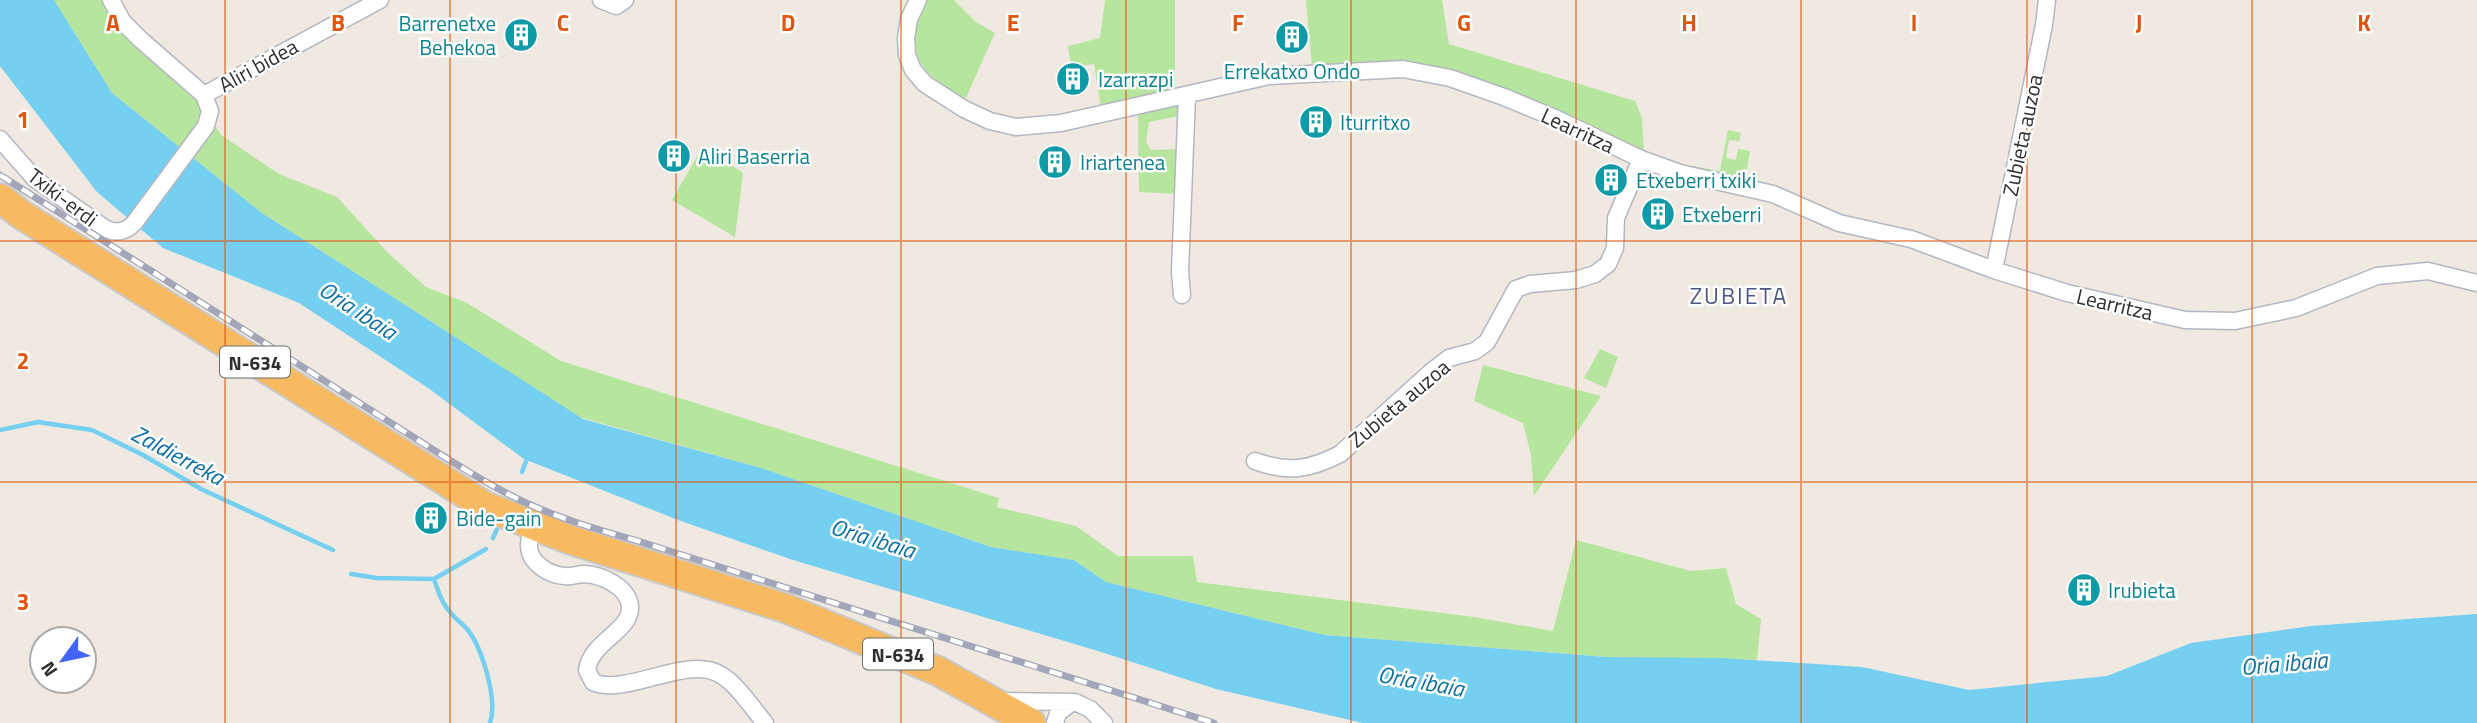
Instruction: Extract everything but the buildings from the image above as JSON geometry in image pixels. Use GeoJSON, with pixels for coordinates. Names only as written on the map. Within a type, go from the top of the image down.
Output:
{"type":"FeatureCollection","features":[{"type":"Feature","properties":{"kind":"highway","name":"N-634"},"geometry":{"type":"LineString","coordinates":[[0,198],[22,215],[457,490],[492,509],[533,526],[746,594],[832,628],[1019,723]]}},
{"type":"Feature","properties":{"kind":"highway","name":"N-634"},"geometry":{"type":"LineString","coordinates":[[995,712],[1046,722]]}},
{"type":"Feature","properties":{"kind":"street"},"geometry":{"type":"LineString","coordinates":[[111,0],[123,22],[204,95]]}},
{"type":"Feature","properties":{"kind":"street","name":"Aliri bidea"},"geometry":{"type":"LineString","coordinates":[[135,222],[206,126],[210,111],[204,95],[380,0]]}},
{"type":"Feature","properties":{"kind":"street"},"geometry":{"type":"LineString","coordinates":[[601,0],[616,6],[625,0]]}},
{"type":"Feature","properties":{"kind":"street","name":"Learritza"},"geometry":{"type":"LineString","coordinates":[[918,0],[909,19],[905,38],[907,55],[913,70],[925,84],[964,109],[990,121],[1016,127],[1061,123],[1269,76],[1403,69],[1450,78],[1504,97],[1641,159],[1680,173],[1773,194],[1839,223],[1911,239],[1994,270],[2067,293],[2185,320],[2235,321],[2297,308],[2377,276],[2428,271],[2477,283]]}},
{"type":"Feature","properties":{"kind":"street","name":"Zubieta auzoa"},"geometry":{"type":"LineString","coordinates":[[1994,270],[2047,0]]}},
{"type":"Feature","properties":{"kind":"street"},"geometry":{"type":"LineString","coordinates":[[1182,295],[1180,272],[1187,94]]}},
{"type":"Feature","properties":{"kind":"street","name":"Txiki-erdi"},"geometry":{"type":"LineString","coordinates":[[0,139],[35,179],[106,229],[112,232],[124,230],[135,222]]}},
{"type":"Feature","properties":{"kind":"street","name":"Zubieta auzoa"},"geometry":{"type":"LineString","coordinates":[[1255,461],[1277,469],[1300,469],[1323,463],[1340,454],[1449,358],[1475,351],[1487,342],[1516,289],[1531,284],[1576,280],[1595,274],[1608,264],[1615,248],[1616,218],[1641,159]]}},
{"type":"Feature","properties":{"kind":"street"},"geometry":{"type":"LineString","coordinates":[[533,526],[528,545],[533,559],[540,566],[560,576],[597,576],[617,586],[628,598],[630,610],[626,622],[591,655],[587,670],[593,682],[614,684],[678,672],[712,671],[728,680],[765,723]]}},
{"type":"Feature","properties":{"kind":"street"},"geometry":{"type":"LineString","coordinates":[[1046,722],[1067,703]]}},
{"type":"Feature","properties":{"kind":"street"},"geometry":{"type":"LineString","coordinates":[[995,712],[1067,703],[1081,704],[1104,723]]}},
{"type":"Feature","properties":{"kind":"green space"},"geometry":{"type":"Polygon","coordinates":[[[54,0],[103,0],[116,26],[133,45],[202,103],[221,135],[279,174],[337,197],[388,253],[426,287],[467,303],[561,361],[999,498],[997,507],[1076,526],[1118,556],[1193,556],[1197,582],[1474,617],[1553,631],[1576,540],[1691,571],[1726,568],[1736,604],[1761,619],[1757,660],[1607,657],[1325,635],[1106,582],[1074,560],[991,547],[761,468],[579,417],[262,213],[112,93],[54,0]]]}},
{"type":"Feature","properties":{"kind":"green space"},"geometry":{"type":"Polygon","coordinates":[[[925,0],[954,0],[976,22],[995,33],[965,100],[936,80],[919,60],[915,48],[915,34],[925,0]]]}},
{"type":"Feature","properties":{"kind":"green space"},"geometry":{"type":"Polygon","coordinates":[[[1105,0],[1175,0],[1175,92],[1101,108],[1094,64],[1071,67],[1068,46],[1100,38],[1105,0]]]}},
{"type":"Feature","properties":{"kind":"green space"},"geometry":{"type":"Polygon","coordinates":[[[1306,0],[1442,0],[1449,44],[1635,101],[1642,118],[1644,152],[1573,119],[1473,80],[1312,67],[1306,0]]]}},
{"type":"Feature","properties":{"kind":"green space"},"geometry":{"type":"Polygon","coordinates":[[[1179,103],[1179,116],[1149,122],[1146,142],[1151,150],[1182,149],[1179,194],[1139,192],[1138,115],[1179,103]]]}},
{"type":"Feature","properties":{"kind":"green space"},"geometry":{"type":"Polygon","coordinates":[[[1728,130],[1741,133],[1739,141],[1729,140],[1726,158],[1736,160],[1738,149],[1750,151],[1745,180],[1684,169],[1685,165],[1720,171],[1728,130]]]}},
{"type":"Feature","properties":{"kind":"green space"},"geometry":{"type":"Polygon","coordinates":[[[703,146],[743,173],[735,237],[672,200],[703,146]]]}},
{"type":"Feature","properties":{"kind":"green space"},"geometry":{"type":"Polygon","coordinates":[[[1600,349],[1618,357],[1606,388],[1584,378],[1600,349]]]}},
{"type":"Feature","properties":{"kind":"green space"},"geometry":{"type":"Polygon","coordinates":[[[1483,365],[1601,396],[1534,496],[1531,455],[1523,423],[1474,401],[1483,365]]]}},
{"type":"Feature","properties":{"kind":"water","name":"Oria ibaia"},"geometry":{"type":"Polygon","coordinates":[[[0,0],[54,0],[112,93],[262,213],[583,419],[761,468],[991,547],[1074,560],[1106,582],[1325,635],[1607,657],[1722,658],[1862,667],[1969,690],[2107,676],[2191,643],[2311,626],[2477,614],[2477,723],[1363,723],[1216,689],[793,560],[678,520],[524,459],[428,388],[299,303],[163,248],[97,192],[0,66],[0,0]]]}},
{"type":"Feature","properties":{"kind":"waterway","name":"Zaldierreka"},"geometry":{"type":"LineString","coordinates":[[0,430],[38,422],[92,430],[143,455],[201,489],[333,550]]}},
{"type":"Feature","properties":{"kind":"waterway"},"geometry":{"type":"LineString","coordinates":[[522,472],[528,456]]}},
{"type":"Feature","properties":{"kind":"waterway"},"geometry":{"type":"LineString","coordinates":[[493,538],[497,529]]}},
{"type":"Feature","properties":{"kind":"waterway"},"geometry":{"type":"LineString","coordinates":[[351,574],[377,578],[434,579],[486,549]]}},
{"type":"Feature","properties":{"kind":"waterway"},"geometry":{"type":"LineString","coordinates":[[434,579],[445,606],[467,629],[478,648],[490,688],[490,723]]}},
{"type":"Feature","properties":{"kind":"railway"},"geometry":{"type":"LineString","coordinates":[[0,175],[447,458],[524,502],[580,524],[1214,723]]}},
{"type":"Feature","properties":{"kind":"place","name":"Barrenetxe Behekoa"},"geometry":{"type":"Point","coordinates":[521,35]}},
{"type":"Feature","properties":{"kind":"place","name":"Errekatxo Ondo"},"geometry":{"type":"Point","coordinates":[1292,37]}},
{"type":"Feature","properties":{"kind":"place","name":"Izarrazpi"},"geometry":{"type":"Point","coordinates":[1073,79]}},
{"type":"Feature","properties":{"kind":"place","name":"Iturritxo"},"geometry":{"type":"Point","coordinates":[1316,122]}},
{"type":"Feature","properties":{"kind":"place","name":"Aliri Baserria"},"geometry":{"type":"Point","coordinates":[674,156]}},
{"type":"Feature","properties":{"kind":"place","name":"Iriartenea"},"geometry":{"type":"Point","coordinates":[1055,162]}},
{"type":"Feature","properties":{"kind":"place","name":"Etxeberri txiki"},"geometry":{"type":"Point","coordinates":[1611,180]}},
{"type":"Feature","properties":{"kind":"place","name":"Etxeberri"},"geometry":{"type":"Point","coordinates":[1658,214]}},
{"type":"Feature","properties":{"kind":"place","name":"Bide-gain"},"geometry":{"type":"Point","coordinates":[431,518]}},
{"type":"Feature","properties":{"kind":"place","name":"Irubieta"},"geometry":{"type":"Point","coordinates":[2084,590]}},
{"type":"Feature","properties":{"kind":"district","name":"ZUBIETA"},"geometry":{"type":"Point","coordinates":[1739,295]}}]}
